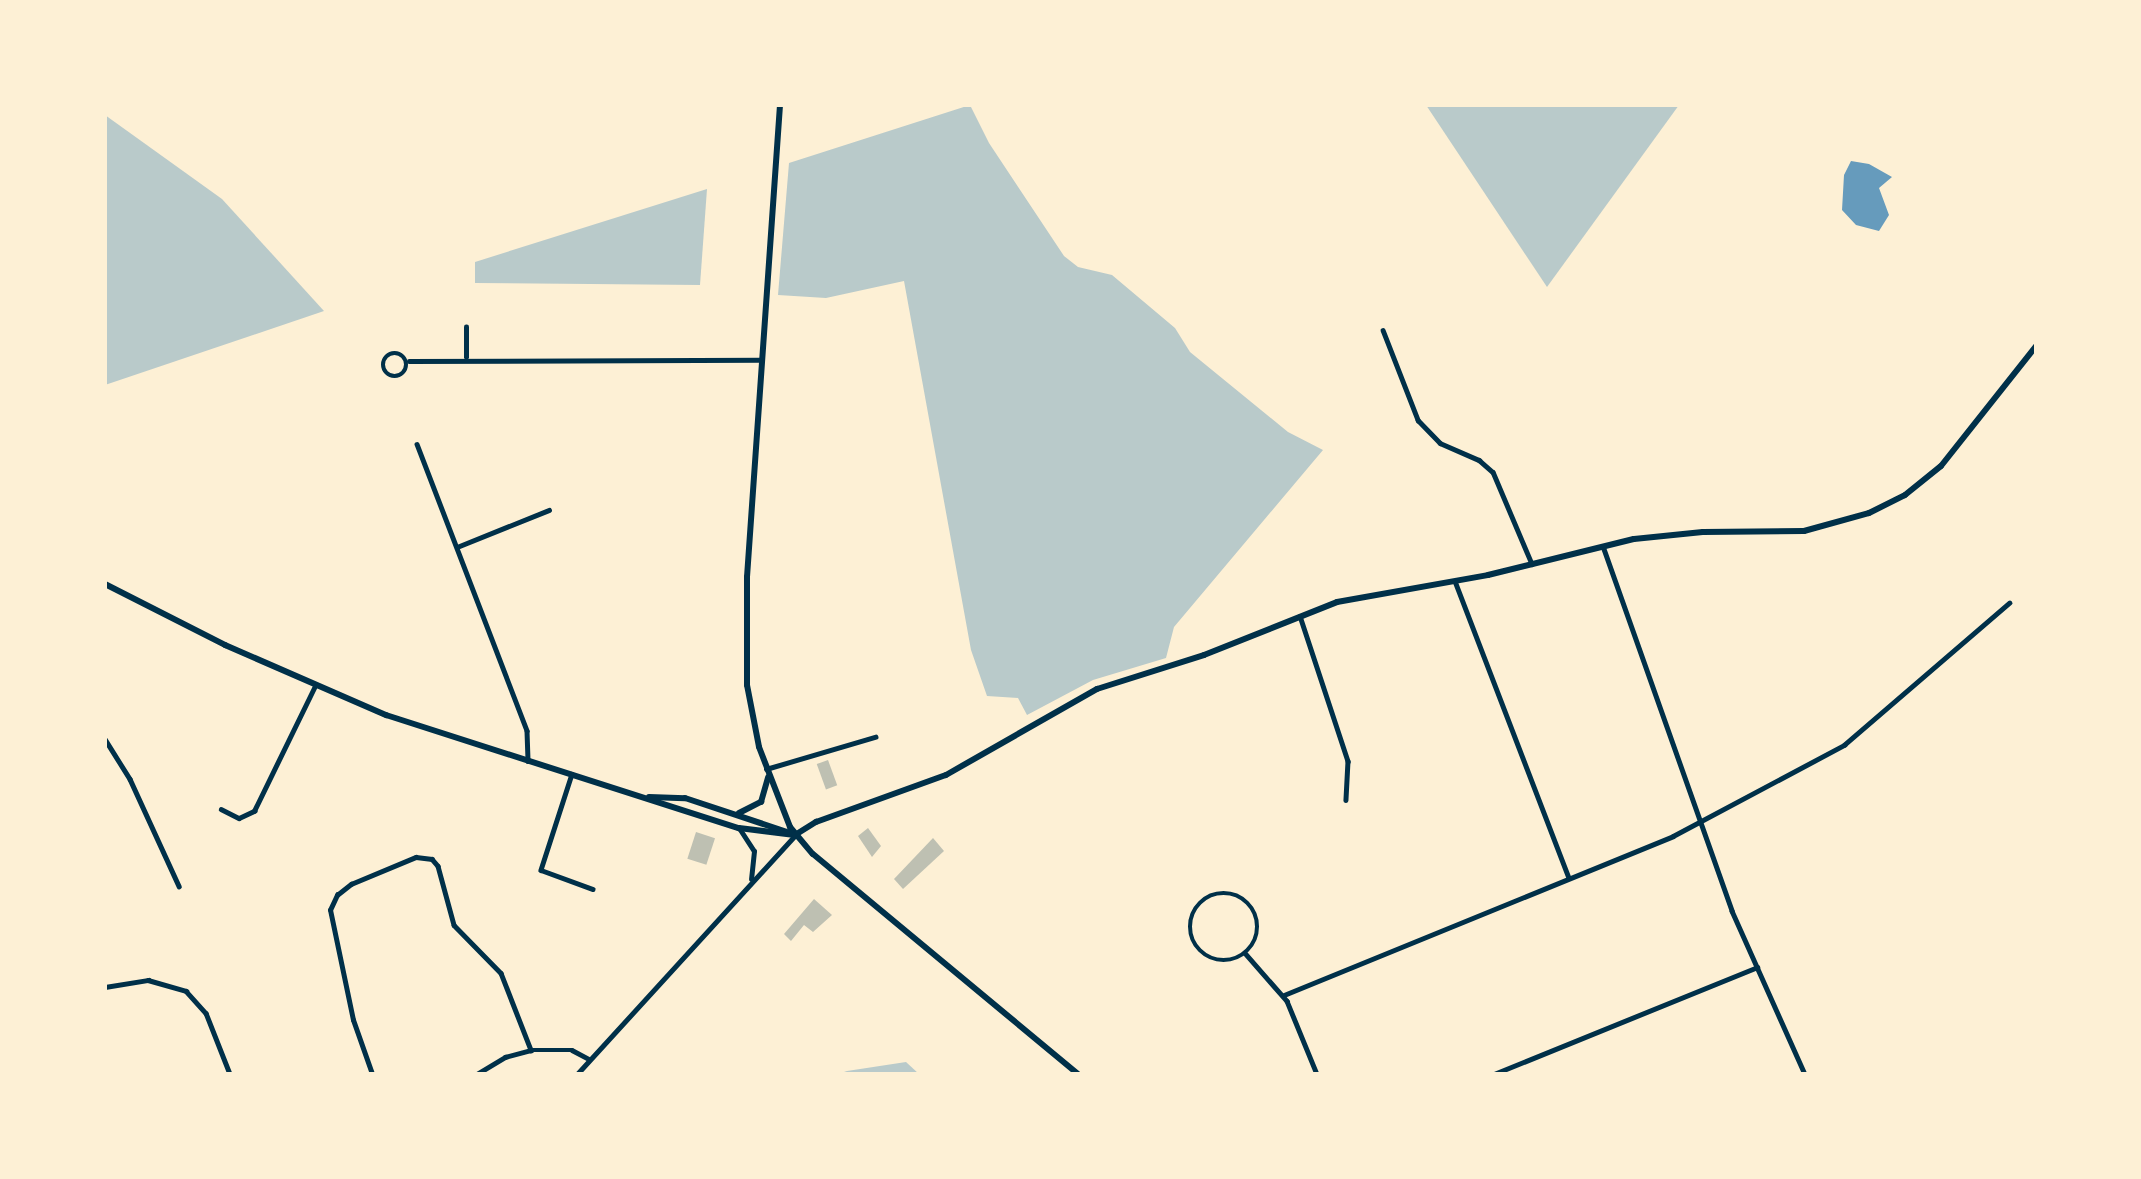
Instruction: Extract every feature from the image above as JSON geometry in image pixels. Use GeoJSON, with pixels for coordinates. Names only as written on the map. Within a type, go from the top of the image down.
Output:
{"type":"FeatureCollection","features":[{"type":"Feature","properties":{"kind":"main road"},"geometry":{"type":"LineString","coordinates":[[780,105],[761,360],[745,660],[751,715],[767,772],[795,835],[836,876],[1078,1074]]}},
{"type":"Feature","properties":{"kind":"main road"},"geometry":{"type":"LineString","coordinates":[[105,584],[315,686],[397,719],[649,797],[738,828],[795,835],[816,822],[946,775],[1097,689],[1193,659],[1299,615],[1368,595],[1455,581],[1603,546],[1690,533],[1804,531],[1880,509],[1941,466],[2036,346]]}},
{"type":"Feature","properties":{"kind":"main road"},"geometry":{"type":"LineString","coordinates":[[735,813],[761,803],[767,772]]}},
{"type":"Feature","properties":{"kind":"main road"},"geometry":{"type":"LineString","coordinates":[[649,797],[676,796],[735,813],[795,835]]}},
{"type":"Feature","properties":{"kind":"street"},"geometry":{"type":"LineString","coordinates":[[466,327],[466,357]]}},
{"type":"Feature","properties":{"kind":"street"},"geometry":{"type":"LineString","coordinates":[[1383,330],[1418,420],[1440,443],[1493,471],[1532,564]]}},
{"type":"Feature","properties":{"kind":"street"},"geometry":{"type":"LineString","coordinates":[[408,361],[397,377],[386,374],[383,367],[390,355],[408,361],[466,357],[761,360]]}},
{"type":"Feature","properties":{"kind":"street"},"geometry":{"type":"LineString","coordinates":[[417,444],[527,731],[528,761]]}},
{"type":"Feature","properties":{"kind":"street"},"geometry":{"type":"LineString","coordinates":[[457,547],[549,510]]}},
{"type":"Feature","properties":{"kind":"street"},"geometry":{"type":"LineString","coordinates":[[1603,546],[1700,822],[1757,967],[1805,1074]]}},
{"type":"Feature","properties":{"kind":"street"},"geometry":{"type":"LineString","coordinates":[[1455,581],[1569,878]]}},
{"type":"Feature","properties":{"kind":"street"},"geometry":{"type":"LineString","coordinates":[[1284,995],[1700,822],[1858,737],[2009,603]]}},
{"type":"Feature","properties":{"kind":"street"},"geometry":{"type":"LineString","coordinates":[[1299,615],[1348,761],[1346,800]]}},
{"type":"Feature","properties":{"kind":"street"},"geometry":{"type":"LineString","coordinates":[[221,809],[239,818],[254,811],[315,686]]}},
{"type":"Feature","properties":{"kind":"street"},"geometry":{"type":"LineString","coordinates":[[767,772],[875,737]]}},
{"type":"Feature","properties":{"kind":"street"},"geometry":{"type":"LineString","coordinates":[[105,739],[130,779],[179,886]]}},
{"type":"Feature","properties":{"kind":"street"},"geometry":{"type":"LineString","coordinates":[[572,774],[541,870],[593,889]]}},
{"type":"Feature","properties":{"kind":"street"},"geometry":{"type":"LineString","coordinates":[[738,828],[754,851],[750,881]]}},
{"type":"Feature","properties":{"kind":"street"},"geometry":{"type":"LineString","coordinates":[[577,1074],[750,881],[795,835]]}},
{"type":"Feature","properties":{"kind":"street"},"geometry":{"type":"LineString","coordinates":[[372,1074],[353,1020],[330,910],[337,895],[351,884],[416,857],[432,859],[438,866],[454,925],[501,974],[531,1050]]}},
{"type":"Feature","properties":{"kind":"street"},"geometry":{"type":"LineString","coordinates":[[1221,892],[1247,902],[1258,928],[1245,953],[1223,961],[1198,950],[1189,928],[1199,902],[1221,892]]}},
{"type":"Feature","properties":{"kind":"street"},"geometry":{"type":"LineString","coordinates":[[1245,953],[1284,995],[1317,1074]]}},
{"type":"Feature","properties":{"kind":"street"},"geometry":{"type":"LineString","coordinates":[[1494,1074],[1757,967]]}},
{"type":"Feature","properties":{"kind":"street"},"geometry":{"type":"LineString","coordinates":[[105,987],[148,980],[186,991],[209,1019],[230,1074]]}},
{"type":"Feature","properties":{"kind":"street"},"geometry":{"type":"LineString","coordinates":[[477,1074],[505,1057],[531,1050],[572,1051],[589,1059]]}},
{"type":"Feature","properties":{"kind":"shaded area"},"geometry":{"type":"Polygon","coordinates":[[[970,105],[989,143],[1064,256],[1078,267],[1112,275],[1175,328],[1190,352],[1288,432],[1323,450],[1174,627],[1166,658],[1093,680],[1027,715],[1018,698],[987,696],[971,650],[904,281],[826,298],[778,295],[789,163],[970,105]]]}},
{"type":"Feature","properties":{"kind":"shaded area"},"geometry":{"type":"Polygon","coordinates":[[[1426,105],[1679,105],[1547,287],[1426,105]]]}},
{"type":"Feature","properties":{"kind":"shaded area"},"geometry":{"type":"Polygon","coordinates":[[[105,115],[222,199],[324,311],[105,385],[105,115]]]}},
{"type":"Feature","properties":{"kind":"shaded area"},"geometry":{"type":"Polygon","coordinates":[[[707,189],[700,285],[475,283],[475,262],[707,189]]]}},
{"type":"Feature","properties":{"kind":"shaded area"},"geometry":{"type":"Polygon","coordinates":[[[906,1062],[919,1074],[838,1074],[847,1071],[906,1062]]]}},
{"type":"Feature","properties":{"kind":"water"},"geometry":{"type":"Polygon","coordinates":[[[1851,161],[1869,164],[1892,177],[1879,188],[1889,215],[1879,231],[1856,225],[1842,210],[1844,175],[1851,161]]]}},
{"type":"Feature","properties":{"kind":"building"},"geometry":{"type":"Polygon","coordinates":[[[828,760],[837,785],[826,789],[817,764],[828,760]]]}},
{"type":"Feature","properties":{"kind":"building"},"geometry":{"type":"Polygon","coordinates":[[[868,828],[881,846],[872,857],[858,836],[868,828]]]}},
{"type":"Feature","properties":{"kind":"building"},"geometry":{"type":"Polygon","coordinates":[[[696,832],[715,838],[706,865],[687,859],[696,832]]]}},
{"type":"Feature","properties":{"kind":"building"},"geometry":{"type":"Polygon","coordinates":[[[933,838],[944,851],[903,889],[894,879],[933,838]]]}},
{"type":"Feature","properties":{"kind":"building"},"geometry":{"type":"Polygon","coordinates":[[[814,899],[832,915],[813,932],[804,925],[791,941],[784,934],[814,899]]]}}]}
